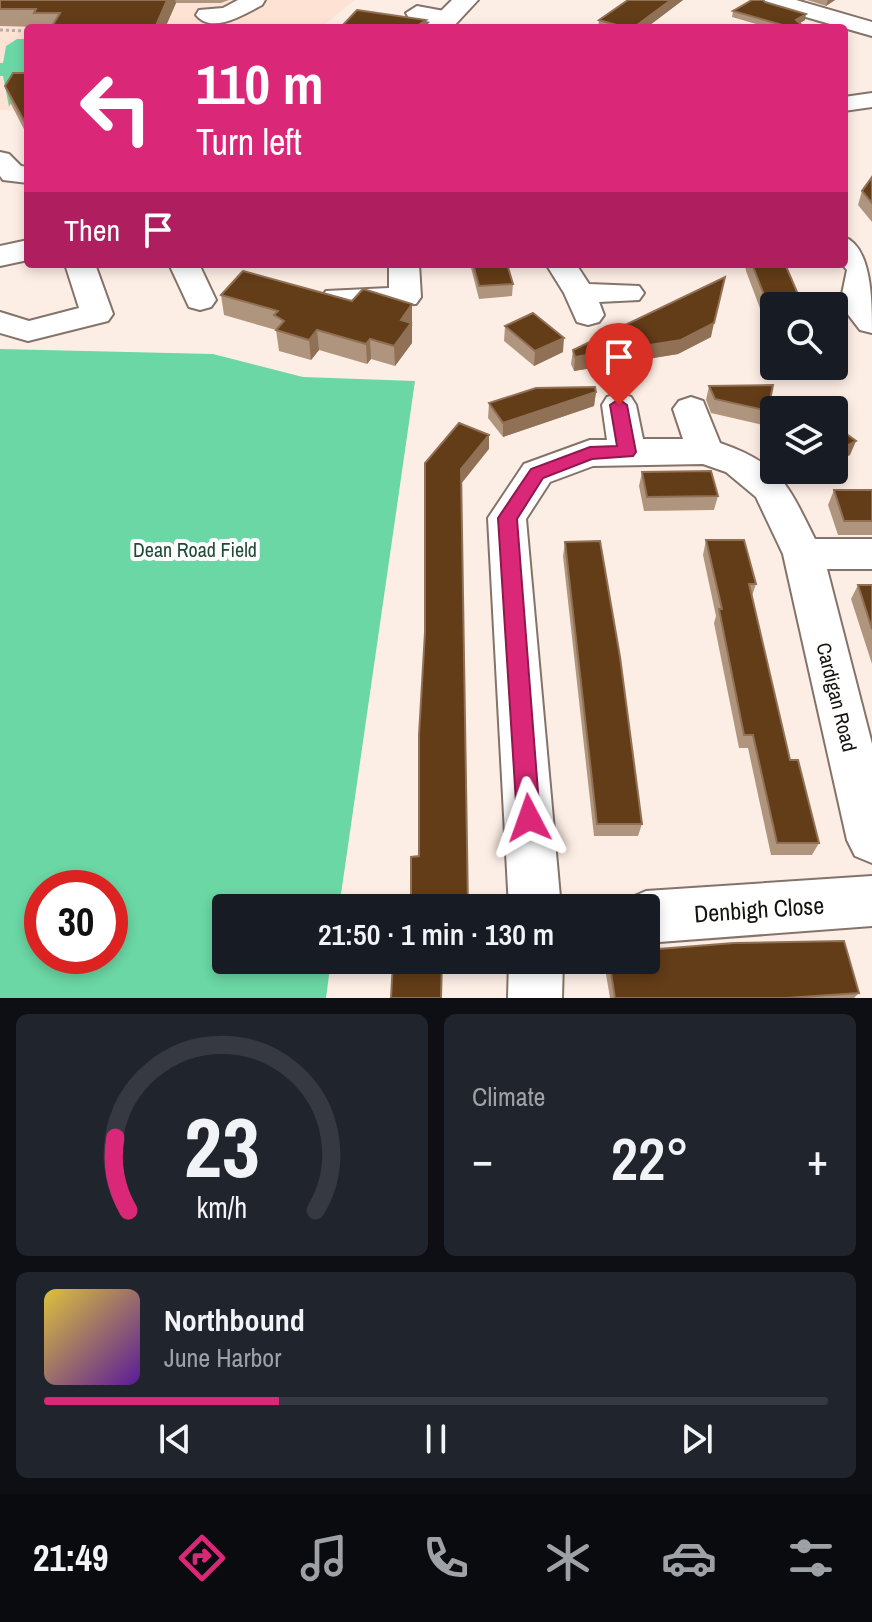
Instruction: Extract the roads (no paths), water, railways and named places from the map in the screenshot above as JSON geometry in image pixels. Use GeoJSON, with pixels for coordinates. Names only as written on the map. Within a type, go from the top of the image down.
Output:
{"type":"FeatureCollection","features":[{"type":"Feature","properties":{"kind":"main road"},"geometry":{"type":"LineString","coordinates":[[434,20],[466,0]]}},
{"type":"Feature","properties":{"kind":"main road"},"geometry":{"type":"LineString","coordinates":[[0,256],[24,251]]}},
{"type":"Feature","properties":{"kind":"street"},"geometry":{"type":"LineString","coordinates":[[207,15],[227,15],[254,0]]}},
{"type":"Feature","properties":{"kind":"street"},"geometry":{"type":"LineString","coordinates":[[772,0],[867,24]]}},
{"type":"Feature","properties":{"kind":"street"},"geometry":{"type":"LineString","coordinates":[[848,103],[872,100]]}},
{"type":"Feature","properties":{"kind":"street"},"geometry":{"type":"LineString","coordinates":[[853,309],[859,262]]}},
{"type":"Feature","properties":{"kind":"street"},"geometry":{"type":"LineString","coordinates":[[0,322],[28,331],[97,314],[81,268]]}},
{"type":"Feature","properties":{"kind":"street"},"geometry":{"type":"LineString","coordinates":[[186,268],[200,300]]}},
{"type":"Feature","properties":{"kind":"street"},"geometry":{"type":"LineString","coordinates":[[337,298],[405,297],[404,268]]}},
{"type":"Feature","properties":{"kind":"street"},"geometry":{"type":"LineString","coordinates":[[563,268],[584,304],[628,293]]}},
{"type":"Feature","properties":{"kind":"street"},"geometry":{"type":"LineString","coordinates":[[619,405],[627,452]]}},
{"type":"Feature","properties":{"kind":"street"},"geometry":{"type":"LineString","coordinates":[[691,409],[705,451]]}},
{"type":"Feature","properties":{"kind":"street"},"geometry":{"type":"LineString","coordinates":[[534,894],[507,518],[537,473],[590,453],[705,451],[739,463],[771,489],[803,554],[872,554]]}},
{"type":"Feature","properties":{"kind":"street","name":"Cardigan Road"},"geometry":{"type":"LineString","coordinates":[[803,554],[872,840]]}},
{"type":"Feature","properties":{"kind":"street","name":"Denbigh Close"},"geometry":{"type":"LineString","coordinates":[[660,916],[872,901]]}},
{"type":"Feature","properties":{"kind":"street"},"geometry":{"type":"LineString","coordinates":[[535,998],[536,974]]}},
{"type":"Feature","properties":{"kind":"park label","name":"Dean Road Field"},"geometry":{"type":"Point","coordinates":[195,549]}}]}
